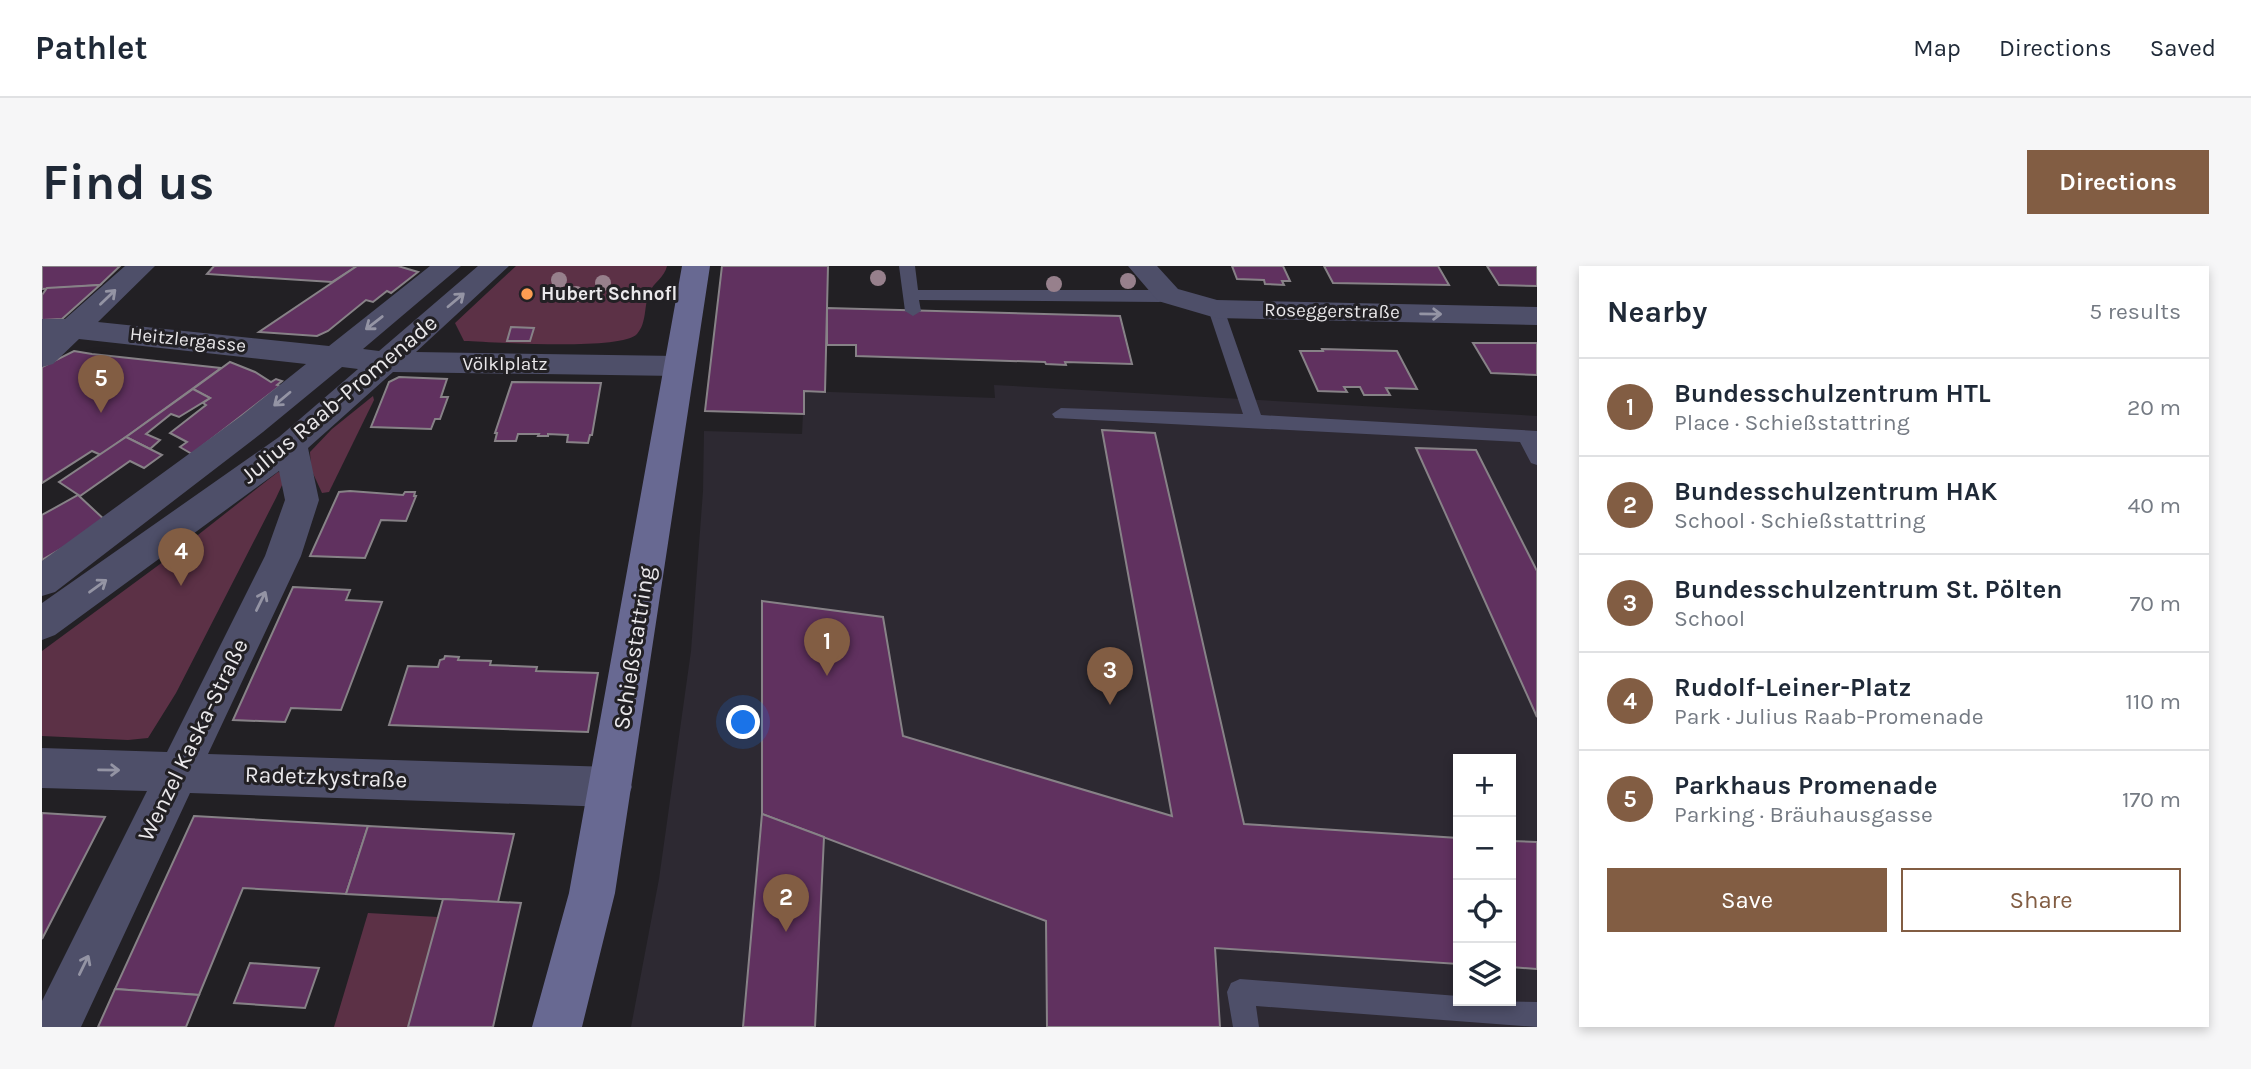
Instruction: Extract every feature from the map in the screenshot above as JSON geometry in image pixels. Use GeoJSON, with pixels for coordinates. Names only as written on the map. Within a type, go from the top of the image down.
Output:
{"type":"FeatureCollection","features":[{"type":"Feature","properties":{"kind":"main road","name":"Schießstattring"},"geometry":{"type":"LineString","coordinates":[[557,1027],[592,893],[661,487],[677,366],[695,266]]}},
{"type":"Feature","properties":{"kind":"street"},"geometry":{"type":"LineString","coordinates":[[42,358],[141,266]]}},
{"type":"Feature","properties":{"kind":"street","name":"Julius Raab-Promenade"},"geometry":{"type":"LineString","coordinates":[[42,581],[251,424],[446,266]]}},
{"type":"Feature","properties":{"kind":"street","name":"Julius Raab-Promenade"},"geometry":{"type":"LineString","coordinates":[[42,624],[291,445],[495,266]]}},
{"type":"Feature","properties":{"kind":"street"},"geometry":{"type":"LineString","coordinates":[[1142,266],[1168,295]]}},
{"type":"Feature","properties":{"kind":"street","name":"Roseggerstraße"},"geometry":{"type":"LineString","coordinates":[[1168,295],[1216,309],[1537,316]]}},
{"type":"Feature","properties":{"kind":"street","name":"Heitzlergasse"},"geometry":{"type":"LineString","coordinates":[[42,330],[76,329],[334,355]]}},
{"type":"Feature","properties":{"kind":"street","name":"Völklplatz"},"geometry":{"type":"LineString","coordinates":[[334,355],[386,362],[677,366]]}},
{"type":"Feature","properties":{"kind":"street","name":"Wenzel Kaska-Straße"},"geometry":{"type":"LineString","coordinates":[[55,1027],[283,556],[302,500],[291,445]]}},
{"type":"Feature","properties":{"kind":"street","name":"Radetzkystraße"},"geometry":{"type":"LineString","coordinates":[[42,768],[611,787]]}},
{"type":"Feature","properties":{"kind":"lane"},"geometry":{"type":"LineString","coordinates":[[907,266],[912,303],[1168,295]]}},
{"type":"Feature","properties":{"kind":"lane"},"geometry":{"type":"LineString","coordinates":[[1216,309],[1254,421]]}},
{"type":"Feature","properties":{"kind":"lane"},"geometry":{"type":"LineString","coordinates":[[1061,414],[1254,421],[1531,437],[1537,458]]}},
{"type":"Feature","properties":{"kind":"lane"},"geometry":{"type":"LineString","coordinates":[[1246,1027],[1240,992],[1537,1015]]}},
{"type":"Feature","properties":{"kind":"shaded area"},"geometry":{"type":"Polygon","coordinates":[[[516,266],[667,266],[649,293],[640,330],[626,339],[583,344],[464,341],[455,323],[516,266]]]}},
{"type":"Feature","properties":{"kind":"shaded area"},"geometry":{"type":"Polygon","coordinates":[[[994,385],[1537,416],[1537,1027],[631,1027],[659,879],[691,651],[703,491],[704,431],[802,434],[804,391],[995,398],[994,385]]]}},
{"type":"Feature","properties":{"kind":"shaded area"},"geometry":{"type":"Polygon","coordinates":[[[373,396],[374,400],[329,492],[322,493],[311,469],[310,452],[332,429],[373,396]]]}},
{"type":"Feature","properties":{"kind":"shaded area"},"geometry":{"type":"Polygon","coordinates":[[[278,472],[282,473],[283,483],[276,498],[176,693],[148,738],[128,740],[42,736],[42,651],[175,553],[278,472]]]}},
{"type":"Feature","properties":{"kind":"shaded area"},"geometry":{"type":"Polygon","coordinates":[[[368,913],[438,917],[408,1027],[334,1027],[368,913]]]}},
{"type":"Feature","properties":{"kind":"building"},"geometry":{"type":"Polygon","coordinates":[[[42,266],[120,266],[100,285],[42,289],[42,266]]]}},
{"type":"Feature","properties":{"kind":"building"},"geometry":{"type":"Polygon","coordinates":[[[214,266],[357,266],[332,282],[207,274],[214,266]]]}},
{"type":"Feature","properties":{"kind":"building"},"geometry":{"type":"Polygon","coordinates":[[[357,266],[398,266],[418,272],[391,293],[387,291],[373,302],[366,300],[328,331],[317,336],[259,332],[357,266]]]}},
{"type":"Feature","properties":{"kind":"building"},"geometry":{"type":"Polygon","coordinates":[[[722,266],[828,266],[825,392],[804,391],[804,414],[705,411],[722,266]]]}},
{"type":"Feature","properties":{"kind":"building"},"geometry":{"type":"Polygon","coordinates":[[[1232,266],[1283,266],[1290,281],[1282,281],[1284,285],[1265,284],[1264,280],[1237,279],[1232,266]]]}},
{"type":"Feature","properties":{"kind":"building"},"geometry":{"type":"Polygon","coordinates":[[[1324,266],[1438,266],[1449,285],[1333,283],[1324,266]]]}},
{"type":"Feature","properties":{"kind":"building"},"geometry":{"type":"Polygon","coordinates":[[[1487,266],[1537,266],[1537,286],[1499,285],[1487,266]]]}},
{"type":"Feature","properties":{"kind":"building"},"geometry":{"type":"Polygon","coordinates":[[[100,285],[62,319],[42,320],[42,295],[47,288],[100,285]]]}},
{"type":"Feature","properties":{"kind":"building"},"geometry":{"type":"Polygon","coordinates":[[[827,308],[1120,316],[1132,364],[1065,362],[1066,365],[856,356],[856,345],[827,345],[827,308]]]}},
{"type":"Feature","properties":{"kind":"building"},"geometry":{"type":"Polygon","coordinates":[[[511,327],[534,328],[530,341],[507,341],[511,327]]]}},
{"type":"Feature","properties":{"kind":"building"},"geometry":{"type":"Polygon","coordinates":[[[1473,343],[1537,343],[1537,375],[1491,373],[1473,343]]]}},
{"type":"Feature","properties":{"kind":"building"},"geometry":{"type":"Polygon","coordinates":[[[1322,349],[1397,351],[1417,389],[1386,388],[1390,395],[1364,395],[1360,387],[1344,387],[1347,392],[1318,391],[1300,351],[1323,351],[1322,349]]]}},
{"type":"Feature","properties":{"kind":"building"},"geometry":{"type":"Polygon","coordinates":[[[74,351],[221,368],[101,455],[92,451],[42,483],[42,367],[74,351]]]}},
{"type":"Feature","properties":{"kind":"building"},"geometry":{"type":"Polygon","coordinates":[[[230,362],[271,382],[276,379],[282,381],[277,385],[280,386],[192,454],[180,447],[187,442],[170,433],[206,405],[203,403],[210,398],[193,389],[230,362]]]}},
{"type":"Feature","properties":{"kind":"building"},"geometry":{"type":"Polygon","coordinates":[[[399,377],[447,379],[441,397],[448,397],[440,419],[435,419],[431,429],[371,427],[389,382],[399,377]]]}},
{"type":"Feature","properties":{"kind":"building"},"geometry":{"type":"Polygon","coordinates":[[[512,382],[601,383],[592,435],[588,443],[567,442],[568,435],[548,434],[518,434],[516,441],[495,441],[495,433],[512,382]]]}},
{"type":"Feature","properties":{"kind":"building"},"geometry":{"type":"Polygon","coordinates":[[[193,389],[210,398],[179,417],[171,414],[146,434],[160,440],[150,449],[126,437],[193,389]]]}},
{"type":"Feature","properties":{"kind":"building"},"geometry":{"type":"Polygon","coordinates":[[[1102,430],[1155,433],[1244,824],[1453,838],[1453,964],[1215,948],[1220,1027],[1047,1027],[1046,921],[762,814],[762,601],[883,617],[903,736],[1172,816],[1102,430]]]}},
{"type":"Feature","properties":{"kind":"building"},"geometry":{"type":"Polygon","coordinates":[[[126,437],[162,455],[144,468],[130,461],[80,496],[59,482],[126,437]]]}},
{"type":"Feature","properties":{"kind":"building"},"geometry":{"type":"Polygon","coordinates":[[[1416,448],[1476,450],[1537,571],[1537,717],[1416,448]]]}},
{"type":"Feature","properties":{"kind":"building"},"geometry":{"type":"Polygon","coordinates":[[[339,492],[403,495],[405,492],[415,492],[416,496],[406,521],[381,520],[365,558],[310,556],[339,492]]]}},
{"type":"Feature","properties":{"kind":"building"},"geometry":{"type":"Polygon","coordinates":[[[78,495],[107,522],[42,560],[42,515],[78,495]]]}},
{"type":"Feature","properties":{"kind":"building"},"geometry":{"type":"Polygon","coordinates":[[[293,587],[350,590],[346,600],[382,602],[341,710],[291,708],[285,722],[233,720],[293,587]]]}},
{"type":"Feature","properties":{"kind":"building"},"geometry":{"type":"Polygon","coordinates":[[[445,656],[459,657],[458,660],[491,661],[490,665],[537,667],[536,671],[598,673],[588,732],[389,725],[408,666],[438,667],[445,656]]]}},
{"type":"Feature","properties":{"kind":"building"},"geometry":{"type":"Polygon","coordinates":[[[42,813],[105,817],[42,939],[42,813]]]}},
{"type":"Feature","properties":{"kind":"building"},"geometry":{"type":"Polygon","coordinates":[[[762,814],[824,837],[815,1027],[743,1027],[762,814]]]}},
{"type":"Feature","properties":{"kind":"building"},"geometry":{"type":"Polygon","coordinates":[[[194,816],[368,826],[346,894],[243,888],[199,995],[115,989],[194,816]]]}},
{"type":"Feature","properties":{"kind":"building"},"geometry":{"type":"Polygon","coordinates":[[[368,826],[514,834],[498,902],[346,894],[368,826]]]}},
{"type":"Feature","properties":{"kind":"building"},"geometry":{"type":"Polygon","coordinates":[[[1516,841],[1537,842],[1537,969],[1516,967],[1516,841]]]}},
{"type":"Feature","properties":{"kind":"building"},"geometry":{"type":"Polygon","coordinates":[[[443,899],[521,903],[493,1027],[408,1027],[443,899]]]}},
{"type":"Feature","properties":{"kind":"building"},"geometry":{"type":"Polygon","coordinates":[[[250,963],[319,968],[305,1008],[234,1003],[250,963]]]}},
{"type":"Feature","properties":{"kind":"building"},"geometry":{"type":"Polygon","coordinates":[[[115,989],[199,995],[186,1027],[98,1027],[115,989]]]}},
{"type":"Feature","properties":{"kind":"place","name":"Hubert Schnofl"},"geometry":{"type":"Point","coordinates":[527,294]}},
{"type":"Feature","properties":{"kind":"place","name":"Parkhaus Promenade"},"geometry":{"type":"Point","coordinates":[101,413]}},
{"type":"Feature","properties":{"kind":"place","name":"Rudolf-Leiner-Platz"},"geometry":{"type":"Point","coordinates":[181,586]}},
{"type":"Feature","properties":{"kind":"place","name":"Bundesschulzentrum HTL"},"geometry":{"type":"Point","coordinates":[827,676]}},
{"type":"Feature","properties":{"kind":"place","name":"Bundesschulzentrum St. Pölten"},"geometry":{"type":"Point","coordinates":[1110,705]}},
{"type":"Feature","properties":{"kind":"place","name":"Bundesschulzentrum HAK"},"geometry":{"type":"Point","coordinates":[786,932]}}]}
